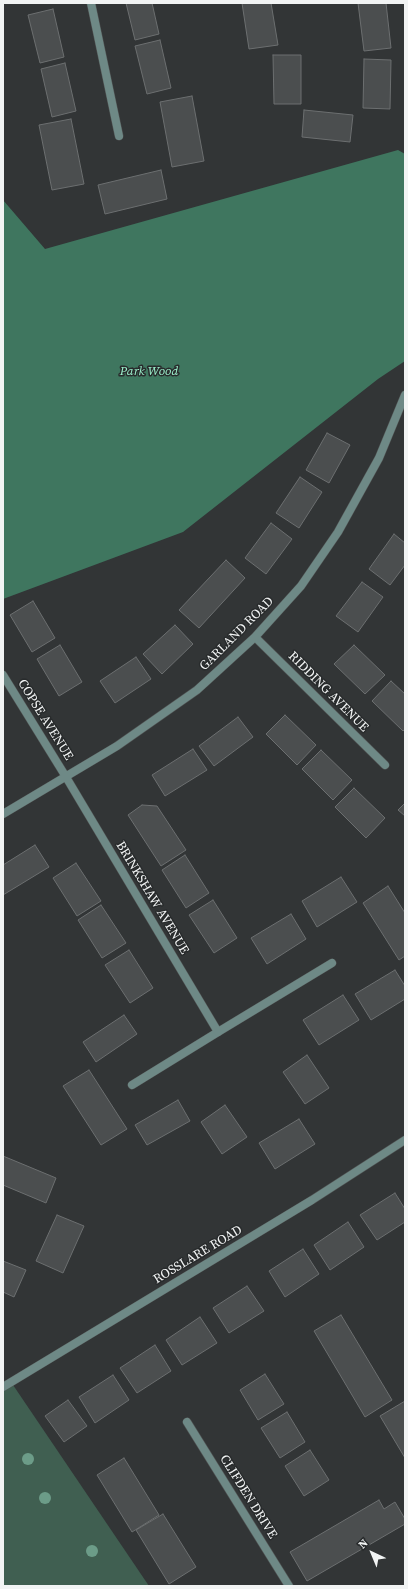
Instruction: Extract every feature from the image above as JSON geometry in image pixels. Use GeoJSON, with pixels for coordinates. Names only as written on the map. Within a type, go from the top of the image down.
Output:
{"type":"FeatureCollection","features":[{"type":"Feature","properties":{"kind":"street"},"geometry":{"type":"LineString","coordinates":[[91,3],[119,136]]}},
{"type":"Feature","properties":{"kind":"street","name":"GARLAND ROAD"},"geometry":{"type":"LineString","coordinates":[[3,814],[117,746],[196,690],[255,637],[300,586],[338,532],[379,458],[405,395]]}},
{"type":"Feature","properties":{"kind":"street","name":"RIDDING AVENUE"},"geometry":{"type":"LineString","coordinates":[[255,637],[384,765]]}},
{"type":"Feature","properties":{"kind":"street","name":"COPSE AVENUE"},"geometry":{"type":"LineString","coordinates":[[3,676],[66,777]]}},
{"type":"Feature","properties":{"kind":"street","name":"BRINKSHAW AVENUE"},"geometry":{"type":"LineString","coordinates":[[66,777],[218,1032]]}},
{"type":"Feature","properties":{"kind":"street"},"geometry":{"type":"LineString","coordinates":[[132,1085],[332,963]]}},
{"type":"Feature","properties":{"kind":"street","name":"ROSSLARE ROAD"},"geometry":{"type":"LineString","coordinates":[[3,1387],[312,1200],[405,1140]]}},
{"type":"Feature","properties":{"kind":"street","name":"CLIFDEN DRIVE"},"geometry":{"type":"LineString","coordinates":[[187,1422],[289,1586]]}},
{"type":"Feature","properties":{"kind":"green space","name":"Park Wood"},"geometry":{"type":"Polygon","coordinates":[[[398,150],[405,154],[405,361],[378,379],[183,532],[3,599],[3,200],[45,249],[398,150]]]}},
{"type":"Feature","properties":{"kind":"green space"},"geometry":{"type":"Polygon","coordinates":[[[11,1382],[149,1586],[3,1586],[3,1387],[11,1382]]]}},
{"type":"Feature","properties":{"kind":"building"},"geometry":{"type":"Polygon","coordinates":[[[126,3],[152,3],[159,34],[135,40],[126,3]]]}},
{"type":"Feature","properties":{"kind":"building"},"geometry":{"type":"Polygon","coordinates":[[[242,3],[271,3],[278,45],[249,49],[242,3]]]}},
{"type":"Feature","properties":{"kind":"building"},"geometry":{"type":"Polygon","coordinates":[[[358,3],[386,3],[391,48],[364,51],[358,3]]]}},
{"type":"Feature","properties":{"kind":"building"},"geometry":{"type":"Polygon","coordinates":[[[53,9],[64,57],[40,63],[28,15],[53,9]]]}},
{"type":"Feature","properties":{"kind":"building"},"geometry":{"type":"Polygon","coordinates":[[[160,40],[171,88],[147,94],[135,46],[160,40]]]}},
{"type":"Feature","properties":{"kind":"building"},"geometry":{"type":"Polygon","coordinates":[[[273,55],[301,55],[301,104],[274,104],[273,55]]]}},
{"type":"Feature","properties":{"kind":"building"},"geometry":{"type":"Polygon","coordinates":[[[364,59],[391,60],[390,109],[363,108],[364,59]]]}},
{"type":"Feature","properties":{"kind":"building"},"geometry":{"type":"Polygon","coordinates":[[[65,63],[76,111],[52,117],[41,69],[65,63]]]}},
{"type":"Feature","properties":{"kind":"building"},"geometry":{"type":"Polygon","coordinates":[[[192,96],[204,161],[172,167],[160,102],[192,96]]]}},
{"type":"Feature","properties":{"kind":"building"},"geometry":{"type":"Polygon","coordinates":[[[304,110],[353,115],[350,142],[302,137],[304,110]]]}},
{"type":"Feature","properties":{"kind":"building"},"geometry":{"type":"Polygon","coordinates":[[[71,119],[84,184],[52,190],[39,125],[71,119]]]}},
{"type":"Feature","properties":{"kind":"building"},"geometry":{"type":"Polygon","coordinates":[[[161,170],[167,199],[105,214],[98,185],[161,170]]]}},
{"type":"Feature","properties":{"kind":"building"},"geometry":{"type":"Polygon","coordinates":[[[327,433],[350,445],[329,483],[306,470],[327,433]]]}},
{"type":"Feature","properties":{"kind":"building"},"geometry":{"type":"Polygon","coordinates":[[[300,477],[322,492],[299,528],[276,513],[300,477]]]}},
{"type":"Feature","properties":{"kind":"building"},"geometry":{"type":"Polygon","coordinates":[[[271,523],[292,539],[266,574],[245,558],[271,523]]]}},
{"type":"Feature","properties":{"kind":"building"},"geometry":{"type":"Polygon","coordinates":[[[394,534],[405,543],[405,565],[390,585],[369,569],[394,534]]]}},
{"type":"Feature","properties":{"kind":"building"},"geometry":{"type":"Polygon","coordinates":[[[226,560],[245,578],[199,628],[179,610],[226,560]]]}},
{"type":"Feature","properties":{"kind":"building"},"geometry":{"type":"Polygon","coordinates":[[[362,582],[383,597],[358,632],[336,616],[362,582]]]}},
{"type":"Feature","properties":{"kind":"building"},"geometry":{"type":"Polygon","coordinates":[[[33,601],[55,638],[32,652],[10,615],[33,601]]]}},
{"type":"Feature","properties":{"kind":"building"},"geometry":{"type":"Polygon","coordinates":[[[175,625],[193,644],[162,674],[143,654],[175,625]]]}},
{"type":"Feature","properties":{"kind":"building"},"geometry":{"type":"Polygon","coordinates":[[[60,645],[82,682],[59,696],[37,659],[60,645]]]}},
{"type":"Feature","properties":{"kind":"building"},"geometry":{"type":"Polygon","coordinates":[[[354,645],[385,675],[365,694],[334,664],[354,645]]]}},
{"type":"Feature","properties":{"kind":"building"},"geometry":{"type":"Polygon","coordinates":[[[136,657],[151,679],[115,703],[100,681],[136,657]]]}},
{"type":"Feature","properties":{"kind":"building"},"geometry":{"type":"Polygon","coordinates":[[[391,681],[405,694],[405,729],[403,731],[372,701],[391,681]]]}},
{"type":"Feature","properties":{"kind":"building"},"geometry":{"type":"Polygon","coordinates":[[[285,715],[316,745],[297,765],[266,734],[285,715]]]}},
{"type":"Feature","properties":{"kind":"building"},"geometry":{"type":"Polygon","coordinates":[[[238,717],[253,737],[214,766],[199,746],[238,717]]]}},
{"type":"Feature","properties":{"kind":"building"},"geometry":{"type":"Polygon","coordinates":[[[193,749],[207,770],[165,796],[152,775],[193,749]]]}},
{"type":"Feature","properties":{"kind":"building"},"geometry":{"type":"Polygon","coordinates":[[[321,750],[352,780],[333,800],[302,769],[321,750]]]}},
{"type":"Feature","properties":{"kind":"building"},"geometry":{"type":"Polygon","coordinates":[[[354,788],[385,818],[366,838],[335,807],[354,788]]]}},
{"type":"Feature","properties":{"kind":"building"},"geometry":{"type":"Polygon","coordinates":[[[405,803],[405,816],[398,810],[405,803]]]}},
{"type":"Feature","properties":{"kind":"building"},"geometry":{"type":"Polygon","coordinates":[[[142,805],[157,806],[186,850],[161,866],[128,815],[142,805]]]}},
{"type":"Feature","properties":{"kind":"building"},"geometry":{"type":"Polygon","coordinates":[[[35,845],[49,867],[3,895],[3,865],[35,845]]]}},
{"type":"Feature","properties":{"kind":"building"},"geometry":{"type":"Polygon","coordinates":[[[185,855],[209,893],[186,908],[162,870],[185,855]]]}},
{"type":"Feature","properties":{"kind":"building"},"geometry":{"type":"Polygon","coordinates":[[[76,863],[101,901],[77,916],[53,878],[76,863]]]}},
{"type":"Feature","properties":{"kind":"building"},"geometry":{"type":"Polygon","coordinates":[[[341,877],[357,902],[317,927],[302,901],[341,877]]]}},
{"type":"Feature","properties":{"kind":"building"},"geometry":{"type":"Polygon","coordinates":[[[388,886],[405,913],[405,956],[399,960],[363,903],[388,886]]]}},
{"type":"Feature","properties":{"kind":"building"},"geometry":{"type":"Polygon","coordinates":[[[213,900],[237,938],[214,953],[189,915],[213,900]]]}},
{"type":"Feature","properties":{"kind":"building"},"geometry":{"type":"Polygon","coordinates":[[[101,905],[126,943],[102,958],[78,920],[101,905]]]}},
{"type":"Feature","properties":{"kind":"building"},"geometry":{"type":"Polygon","coordinates":[[[291,914],[306,939],[267,964],[251,938],[291,914]]]}},
{"type":"Feature","properties":{"kind":"building"},"geometry":{"type":"Polygon","coordinates":[[[129,950],[153,988],[130,1003],[105,965],[129,950]]]}},
{"type":"Feature","properties":{"kind":"building"},"geometry":{"type":"Polygon","coordinates":[[[395,970],[405,986],[405,999],[371,1020],[355,994],[395,970]]]}},
{"type":"Feature","properties":{"kind":"building"},"geometry":{"type":"Polygon","coordinates":[[[343,995],[359,1020],[319,1045],[303,1020],[343,995]]]}},
{"type":"Feature","properties":{"kind":"building"},"geometry":{"type":"Polygon","coordinates":[[[124,1015],[137,1034],[96,1062],[83,1042],[124,1015]]]}},
{"type":"Feature","properties":{"kind":"building"},"geometry":{"type":"Polygon","coordinates":[[[307,1055],[329,1088],[305,1104],[283,1072],[307,1055]]]}},
{"type":"Feature","properties":{"kind":"building"},"geometry":{"type":"Polygon","coordinates":[[[89,1070],[127,1129],[101,1145],[63,1086],[89,1070]]]}},
{"type":"Feature","properties":{"kind":"building"},"geometry":{"type":"Polygon","coordinates":[[[178,1100],[190,1121],[147,1145],[135,1125],[178,1100]]]}},
{"type":"Feature","properties":{"kind":"building"},"geometry":{"type":"Polygon","coordinates":[[[225,1105],[247,1137],[222,1154],[201,1122],[225,1105]]]}},
{"type":"Feature","properties":{"kind":"building"},"geometry":{"type":"Polygon","coordinates":[[[299,1119],[315,1144],[275,1169],[259,1143],[299,1119]]]}},
{"type":"Feature","properties":{"kind":"building"},"geometry":{"type":"Polygon","coordinates":[[[3,1156],[56,1178],[46,1203],[3,1185],[3,1156]]]}},
{"type":"Feature","properties":{"kind":"building"},"geometry":{"type":"Polygon","coordinates":[[[395,1193],[405,1209],[405,1222],[377,1240],[360,1215],[395,1193]]]}},
{"type":"Feature","properties":{"kind":"building"},"geometry":{"type":"Polygon","coordinates":[[[57,1215],[84,1226],[63,1273],[36,1261],[57,1215]]]}},
{"type":"Feature","properties":{"kind":"building"},"geometry":{"type":"Polygon","coordinates":[[[348,1222],[364,1247],[330,1270],[314,1245],[348,1222]]]}},
{"type":"Feature","properties":{"kind":"building"},"geometry":{"type":"Polygon","coordinates":[[[303,1249],[319,1274],[285,1297],[269,1271],[303,1249]]]}},
{"type":"Feature","properties":{"kind":"building"},"geometry":{"type":"Polygon","coordinates":[[[3,1261],[26,1270],[14,1297],[3,1292],[3,1261]]]}},
{"type":"Feature","properties":{"kind":"building"},"geometry":{"type":"Polygon","coordinates":[[[247,1286],[264,1311],[229,1333],[213,1308],[247,1286]]]}},
{"type":"Feature","properties":{"kind":"building"},"geometry":{"type":"Polygon","coordinates":[[[341,1315],[392,1400],[365,1417],[314,1331],[341,1315]]]}},
{"type":"Feature","properties":{"kind":"building"},"geometry":{"type":"Polygon","coordinates":[[[200,1317],[217,1343],[182,1365],[166,1340],[200,1317]]]}},
{"type":"Feature","properties":{"kind":"building"},"geometry":{"type":"Polygon","coordinates":[[[155,1345],[171,1371],[137,1393],[120,1368],[155,1345]]]}},
{"type":"Feature","properties":{"kind":"building"},"geometry":{"type":"Polygon","coordinates":[[[265,1374],[284,1404],[258,1420],[240,1390],[265,1374]]]}},
{"type":"Feature","properties":{"kind":"building"},"geometry":{"type":"Polygon","coordinates":[[[113,1375],[129,1400],[95,1423],[79,1397],[113,1375]]]}},
{"type":"Feature","properties":{"kind":"building"},"geometry":{"type":"Polygon","coordinates":[[[68,1400],[87,1426],[64,1442],[45,1416],[68,1400]]]}},
{"type":"Feature","properties":{"kind":"building"},"geometry":{"type":"Polygon","coordinates":[[[405,1401],[405,1458],[380,1416],[405,1401]]]}},
{"type":"Feature","properties":{"kind":"building"},"geometry":{"type":"Polygon","coordinates":[[[287,1412],[305,1442],[280,1458],[261,1428],[287,1412]]]}},
{"type":"Feature","properties":{"kind":"building"},"geometry":{"type":"Polygon","coordinates":[[[310,1450],[329,1480],[304,1496],[285,1466],[310,1450]]]}},
{"type":"Feature","properties":{"kind":"building"},"geometry":{"type":"Polygon","coordinates":[[[124,1458],[159,1515],[132,1532],[97,1475],[124,1458]]]}},
{"type":"Feature","properties":{"kind":"building"},"geometry":{"type":"Polygon","coordinates":[[[379,1500],[384,1509],[395,1502],[405,1519],[405,1524],[307,1581],[290,1552],[379,1500]]]}},
{"type":"Feature","properties":{"kind":"building"},"geometry":{"type":"Polygon","coordinates":[[[163,1514],[196,1567],[169,1584],[136,1530],[163,1514]]]}}]}
